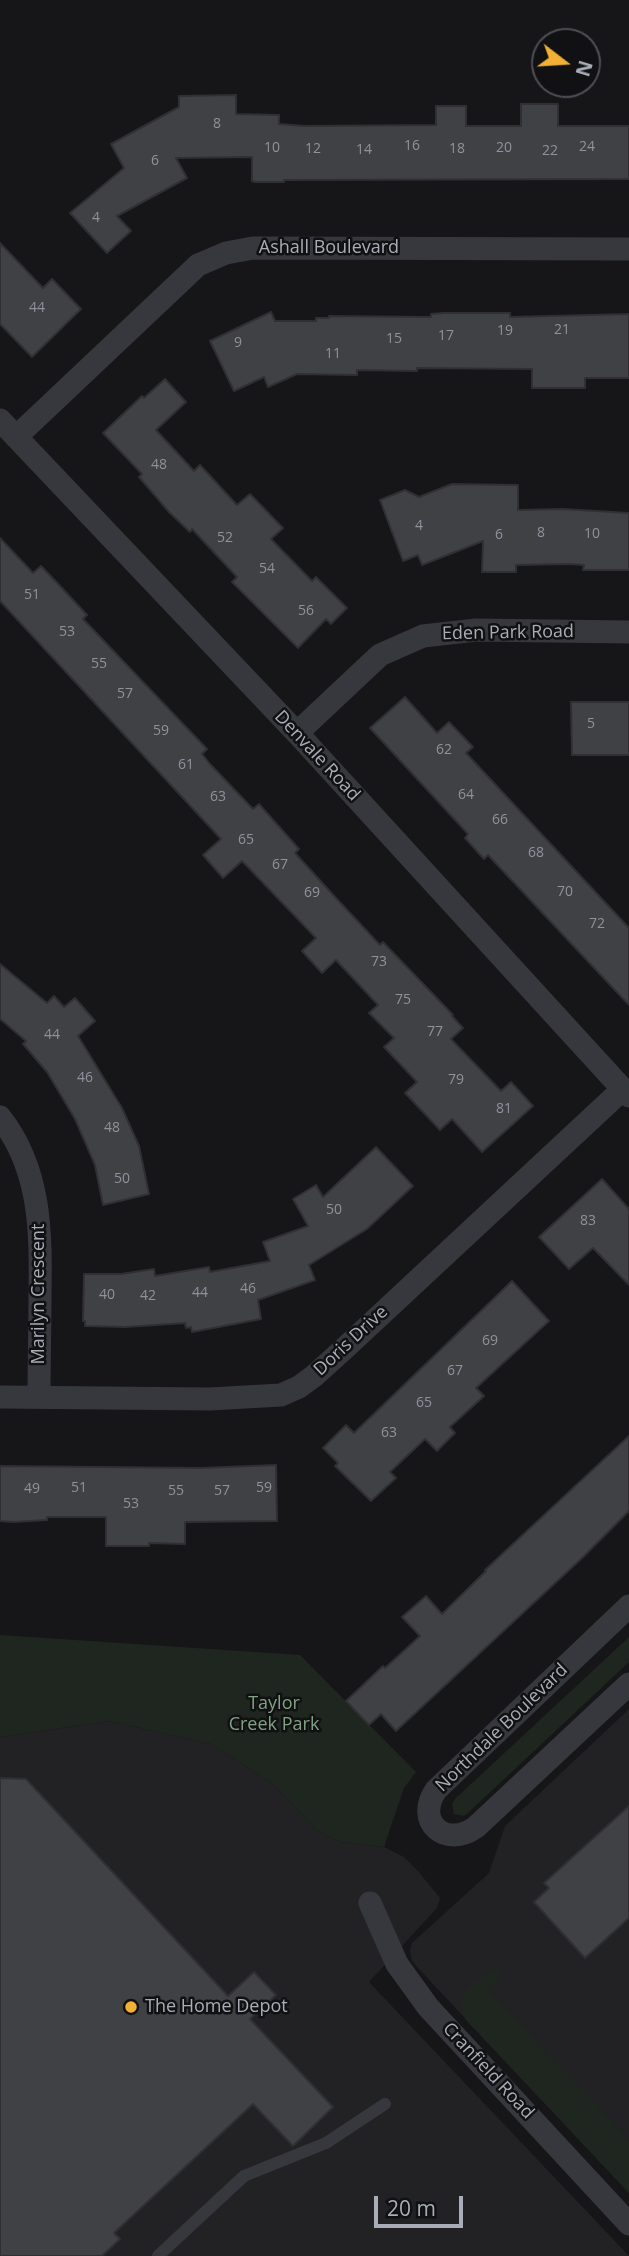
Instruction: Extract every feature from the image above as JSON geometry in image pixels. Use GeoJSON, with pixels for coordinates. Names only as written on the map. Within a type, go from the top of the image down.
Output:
{"type":"FeatureCollection","features":[{"type":"Feature","properties":{"kind":"street","name":"Ashall Boulevard"},"geometry":{"type":"LineString","coordinates":[[16,437],[198,265],[226,253],[253,248],[629,249]]}},
{"type":"Feature","properties":{"kind":"street","name":"Denvale Road"},"geometry":{"type":"LineString","coordinates":[[0,420],[297,733],[626,1093]]}},
{"type":"Feature","properties":{"kind":"street","name":"Eden Park Road"},"geometry":{"type":"LineString","coordinates":[[297,733],[380,654],[423,635],[476,630],[629,632]]}},
{"type":"Feature","properties":{"kind":"street","name":"Doris Drive"},"geometry":{"type":"LineString","coordinates":[[0,1397],[209,1399],[281,1395],[299,1387],[626,1093]]}},
{"type":"Feature","properties":{"kind":"street","name":"Marilyn Crescent"},"geometry":{"type":"LineString","coordinates":[[0,1117],[14,1134],[34,1185],[41,1237],[39,1397]]}},
{"type":"Feature","properties":{"kind":"street","name":"Northdale Boulevard"},"geometry":{"type":"LineString","coordinates":[[629,1606],[436,1790],[428,1807],[429,1816],[437,1829],[444,1835],[452,1835],[468,1833],[476,1827],[629,1684]]}},
{"type":"Feature","properties":{"kind":"street","name":"Cranfield Road"},"geometry":{"type":"LineString","coordinates":[[370,1903],[397,1964],[428,2007],[629,2224]]}},
{"type":"Feature","properties":{"kind":"lane"},"geometry":{"type":"LineString","coordinates":[[158,2256],[244,2176],[326,2143],[385,2104]]}},
{"type":"Feature","properties":{"kind":"shaded area"},"geometry":{"type":"Polygon","coordinates":[[[629,1709],[629,2193],[418,1968],[412,1961],[410,1950],[412,1943],[489,1873],[505,1826],[629,1709]]]}},
{"type":"Feature","properties":{"kind":"shaded area"},"geometry":{"type":"Polygon","coordinates":[[[109,1721],[211,1744],[272,1783],[318,1831],[340,1842],[384,1847],[404,1857],[418,1871],[440,1898],[437,1908],[369,1982],[629,2256],[0,2256],[0,1737],[109,1721]]]}},
{"type":"Feature","properties":{"kind":"green space","name":"Taylor Creek Park"},"geometry":{"type":"Polygon","coordinates":[[[0,1635],[300,1655],[416,1772],[404,1788],[384,1847],[340,1842],[318,1831],[272,1783],[211,1744],[109,1721],[0,1737],[0,1635]]]}},
{"type":"Feature","properties":{"kind":"green space"},"geometry":{"type":"Polygon","coordinates":[[[629,1637],[629,1662],[469,1812],[464,1816],[454,1814],[452,1803],[456,1798],[629,1637]]]}},
{"type":"Feature","properties":{"kind":"green space"},"geometry":{"type":"Polygon","coordinates":[[[494,1969],[500,1969],[503,1974],[487,1989],[629,2140],[629,2193],[465,2019],[461,2001],[465,1991],[494,1969]]]}},
{"type":"Feature","properties":{"kind":"building"},"geometry":{"type":"Polygon","coordinates":[[[236,95],[236,114],[279,115],[279,124],[305,126],[436,125],[436,106],[466,106],[466,126],[521,126],[521,104],[558,104],[558,126],[629,126],[629,179],[255,182],[252,181],[252,157],[176,158],[187,178],[117,216],[131,231],[107,253],[70,213],[124,168],[111,144],[179,107],[179,96],[236,95]]]}},
{"type":"Feature","properties":{"kind":"building"},"geometry":{"type":"Polygon","coordinates":[[[0,243],[43,288],[52,279],[81,309],[32,357],[0,324],[0,243]]]}},
{"type":"Feature","properties":{"kind":"building"},"geometry":{"type":"Polygon","coordinates":[[[271,312],[275,321],[316,321],[316,318],[329,316],[431,317],[431,314],[443,313],[510,313],[510,317],[629,314],[629,378],[585,378],[585,388],[532,388],[532,369],[417,368],[417,371],[357,370],[357,375],[297,374],[268,387],[264,377],[234,391],[210,341],[271,312]]]}},
{"type":"Feature","properties":{"kind":"building"},"geometry":{"type":"Polygon","coordinates":[[[165,379],[186,402],[156,430],[194,471],[200,465],[237,505],[250,494],[283,528],[271,539],[312,581],[316,577],[347,608],[331,624],[326,619],[298,648],[232,582],[237,577],[192,529],[190,532],[169,512],[139,477],[142,474],[103,433],[142,396],[144,398],[165,379]]]}},
{"type":"Feature","properties":{"kind":"building"},"geometry":{"type":"Polygon","coordinates":[[[452,484],[518,485],[518,510],[563,509],[629,513],[629,570],[583,570],[584,565],[570,564],[516,565],[516,572],[482,572],[483,541],[422,565],[418,555],[403,561],[380,500],[405,490],[419,497],[452,484]]]}},
{"type":"Feature","properties":{"kind":"building"},"geometry":{"type":"Polygon","coordinates":[[[0,538],[33,573],[41,566],[62,588],[87,615],[83,619],[207,749],[202,754],[210,764],[253,809],[259,804],[299,849],[295,853],[336,898],[380,945],[383,942],[453,1015],[463,1028],[451,1039],[501,1091],[511,1082],[533,1106],[482,1152],[452,1119],[440,1130],[405,1093],[417,1082],[384,1047],[394,1038],[369,1013],[378,1005],[336,960],[322,973],[302,951],[316,938],[242,861],[223,878],[203,855],[221,839],[0,601],[0,538]]]}},
{"type":"Feature","properties":{"kind":"building"},"geometry":{"type":"Polygon","coordinates":[[[405,697],[437,733],[449,722],[473,747],[466,753],[629,928],[629,1005],[488,855],[484,859],[465,838],[468,834],[370,728],[405,697]]]}},
{"type":"Feature","properties":{"kind":"building"},"geometry":{"type":"Polygon","coordinates":[[[571,702],[629,702],[629,755],[572,755],[571,702]]]}},
{"type":"Feature","properties":{"kind":"building"},"geometry":{"type":"Polygon","coordinates":[[[0,964],[47,1003],[54,996],[64,1007],[75,998],[95,1021],[78,1036],[122,1108],[139,1146],[149,1194],[103,1205],[95,1165],[75,1119],[47,1072],[23,1044],[26,1041],[0,1019],[0,964]]]}},
{"type":"Feature","properties":{"kind":"building"},"geometry":{"type":"Polygon","coordinates":[[[376,1147],[413,1186],[367,1229],[309,1265],[315,1280],[258,1300],[261,1319],[192,1332],[191,1327],[186,1328],[185,1323],[125,1327],[85,1326],[84,1274],[121,1274],[154,1269],[155,1276],[209,1267],[210,1272],[270,1261],[263,1242],[308,1226],[293,1199],[316,1185],[323,1197],[376,1147]]]}},
{"type":"Feature","properties":{"kind":"building"},"geometry":{"type":"Polygon","coordinates":[[[602,1179],[629,1209],[629,1285],[593,1248],[569,1269],[539,1237],[602,1179]]]}},
{"type":"Feature","properties":{"kind":"building"},"geometry":{"type":"Polygon","coordinates":[[[512,1281],[549,1321],[476,1388],[484,1396],[450,1427],[455,1433],[437,1451],[425,1439],[390,1472],[396,1478],[371,1501],[335,1466],[338,1463],[323,1448],[346,1425],[354,1433],[512,1281]]]}},
{"type":"Feature","properties":{"kind":"building"},"geometry":{"type":"Polygon","coordinates":[[[629,1436],[629,1511],[396,1731],[381,1714],[369,1725],[346,1701],[420,1636],[402,1617],[426,1596],[442,1614],[485,1570],[629,1436]]]}},
{"type":"Feature","properties":{"kind":"building"},"geometry":{"type":"Polygon","coordinates":[[[276,1465],[277,1521],[185,1522],[185,1544],[106,1546],[106,1517],[47,1517],[47,1520],[0,1521],[0,1466],[201,1468],[276,1465]]]}},
{"type":"Feature","properties":{"kind":"building","name":"The Home Depot"},"geometry":{"type":"Polygon","coordinates":[[[0,1778],[26,1779],[228,1996],[254,1972],[276,1995],[250,2019],[333,2107],[293,2146],[253,2104],[114,2233],[120,2239],[102,2256],[0,2256],[0,1778]]]}},
{"type":"Feature","properties":{"kind":"building"},"geometry":{"type":"Polygon","coordinates":[[[629,1806],[629,1918],[585,1958],[534,1902],[549,1888],[544,1883],[629,1806]]]}},
{"type":"Feature","properties":{"kind":"place","name":"The Home Depot"},"geometry":{"type":"Point","coordinates":[131,2007]}}]}
